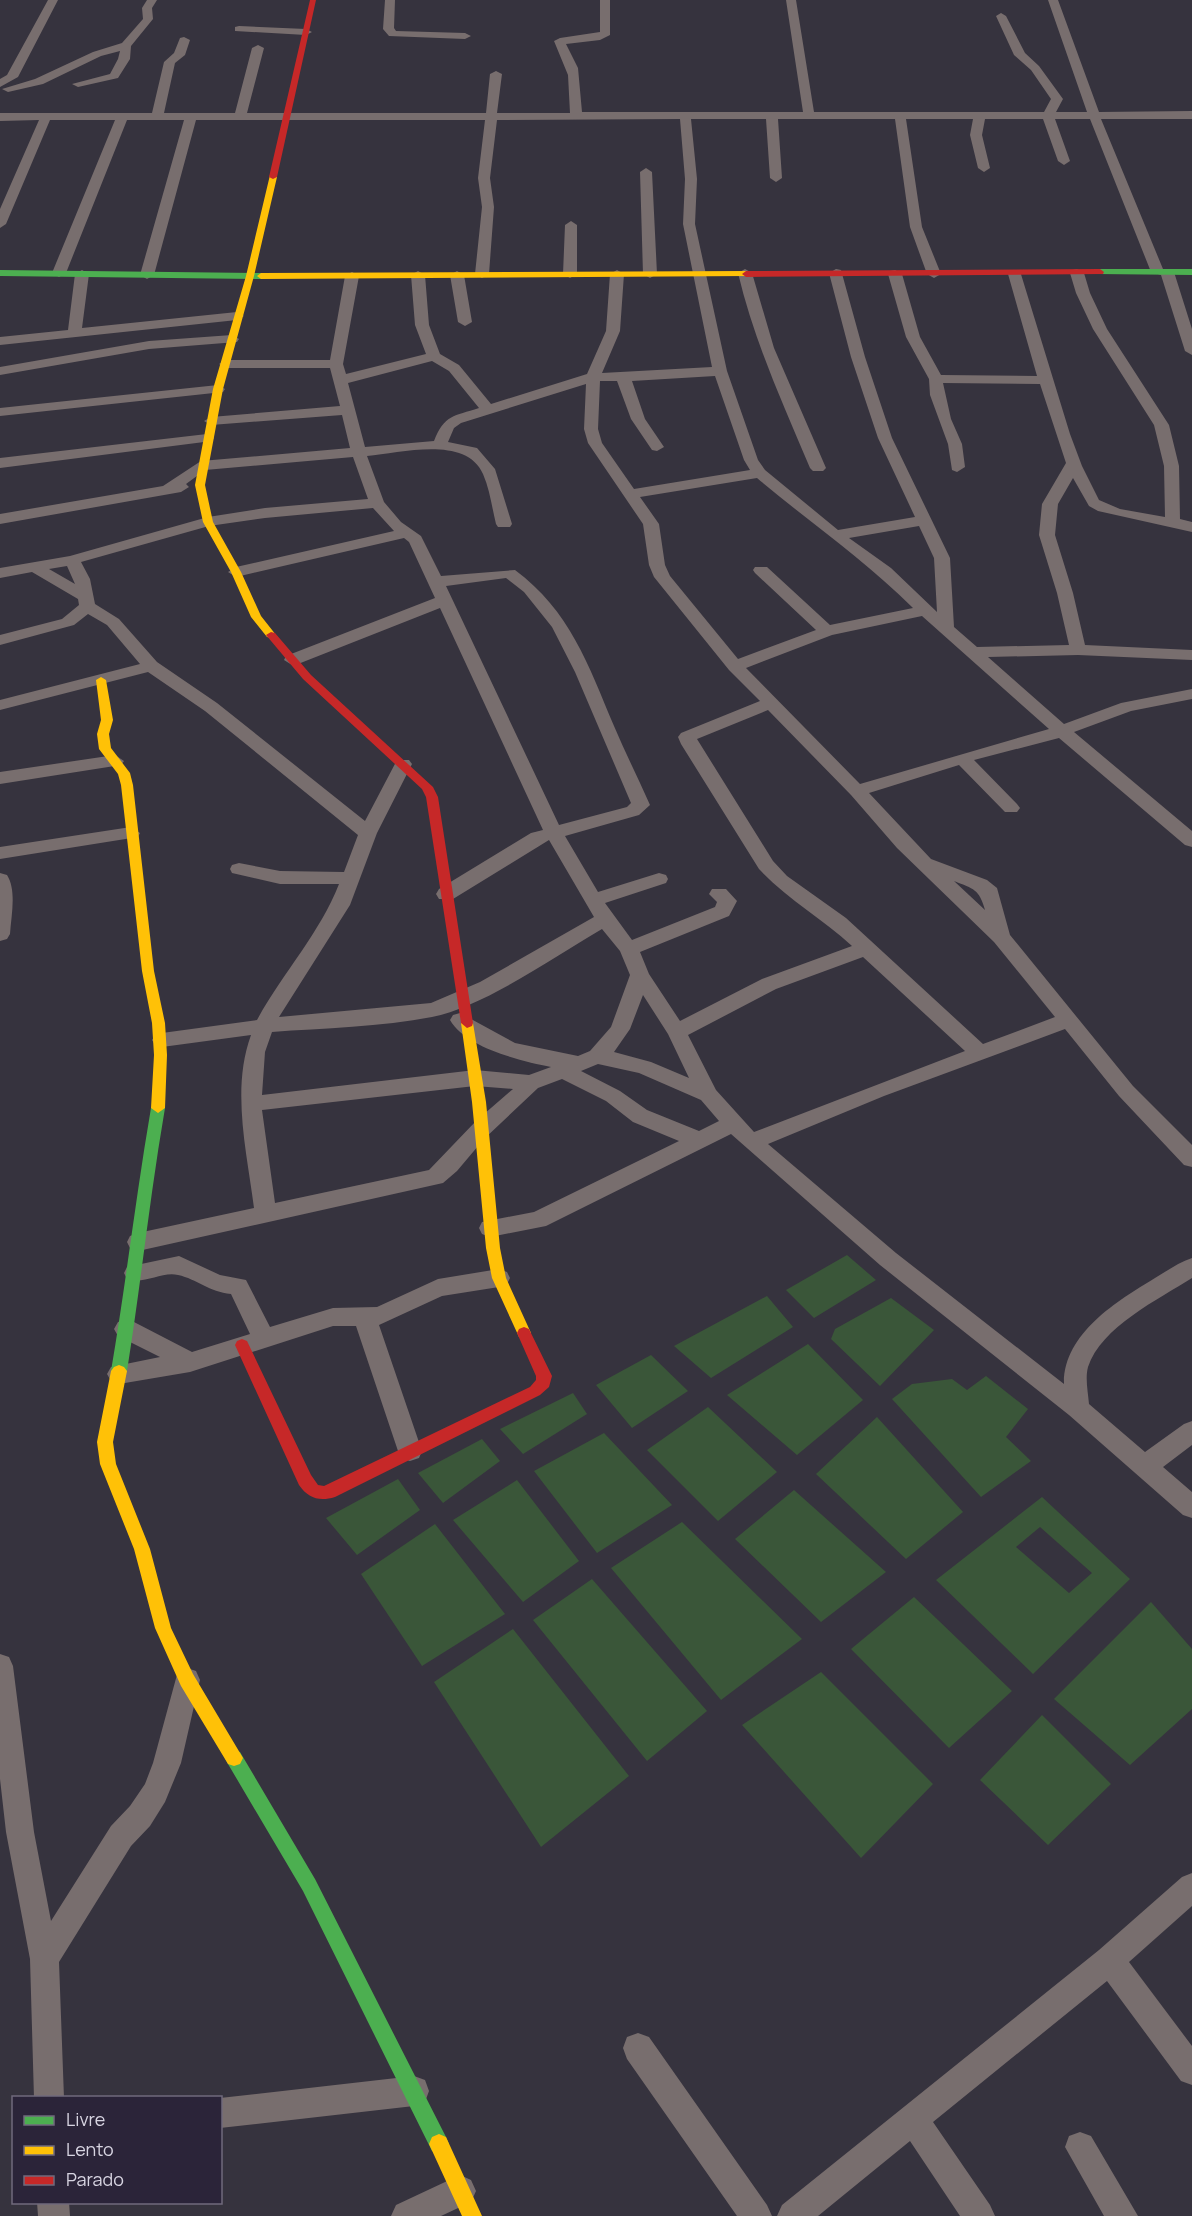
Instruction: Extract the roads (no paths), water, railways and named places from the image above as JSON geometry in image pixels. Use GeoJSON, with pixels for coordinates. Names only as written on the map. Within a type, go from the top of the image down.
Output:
{"type":"FeatureCollection","features":[{"type":"Feature","properties":{"kind":"street"},"geometry":{"type":"LineString","coordinates":[[6,87],[53,0]]}},
{"type":"Feature","properties":{"kind":"street"},"geometry":{"type":"LineString","coordinates":[[78,84],[114,76],[124,59],[126,45],[148,19],[147,8],[152,0]]}},
{"type":"Feature","properties":{"kind":"street"},"geometry":{"type":"LineString","coordinates":[[135,1273],[179,1265],[217,1284],[238,1286],[253,1342],[312,1491],[319,1494],[329,1492],[535,1391],[544,1383],[544,1376],[499,1278],[490,1228],[482,1127],[432,797],[427,787],[307,677],[256,617],[236,572],[208,522],[200,485],[201,466],[218,389],[250,276],[313,0]]}},
{"type":"Feature","properties":{"kind":"street"},"geometry":{"type":"LineString","coordinates":[[390,0],[388,29],[393,34],[465,36]]}},
{"type":"Feature","properties":{"kind":"street"},"geometry":{"type":"LineString","coordinates":[[576,116],[576,95],[570,61],[560,49],[560,41],[600,37],[606,33],[605,0]]}},
{"type":"Feature","properties":{"kind":"street"},"geometry":{"type":"LineString","coordinates":[[791,0],[809,116]]}},
{"type":"Feature","properties":{"kind":"street"},"geometry":{"type":"LineString","coordinates":[[1053,0],[1094,115],[1162,272],[1192,351]]}},
{"type":"Feature","properties":{"kind":"street"},"geometry":{"type":"LineString","coordinates":[[1001,16],[1020,55],[1035,68],[1057,99],[1048,115],[1064,160]]}},
{"type":"Feature","properties":{"kind":"street"},"geometry":{"type":"LineString","coordinates":[[238,29],[306,32]]}},
{"type":"Feature","properties":{"kind":"street"},"geometry":{"type":"LineString","coordinates":[[157,117],[170,62],[179,55],[184,39]]}},
{"type":"Feature","properties":{"kind":"street"},"geometry":{"type":"LineString","coordinates":[[6,87],[39,82],[97,54],[126,45]]}},
{"type":"Feature","properties":{"kind":"street"},"geometry":{"type":"LineString","coordinates":[[240,117],[258,48]]}},
{"type":"Feature","properties":{"kind":"street"},"geometry":{"type":"LineString","coordinates":[[482,274],[488,207],[484,178],[496,74]]}},
{"type":"Feature","properties":{"kind":"street"},"geometry":{"type":"LineString","coordinates":[[685,115],[691,179],[690,224],[699,273],[715,338],[720,371],[751,460],[760,473],[885,571],[972,652],[1192,841]]}},
{"type":"Feature","properties":{"kind":"street"},"geometry":{"type":"LineString","coordinates":[[0,117],[1192,115]]}},
{"type":"Feature","properties":{"kind":"street"},"geometry":{"type":"LineString","coordinates":[[772,116],[776,178]]}},
{"type":"Feature","properties":{"kind":"street"},"geometry":{"type":"LineString","coordinates":[[900,116],[916,227],[934,274]]}},
{"type":"Feature","properties":{"kind":"street"},"geometry":{"type":"LineString","coordinates":[[980,116],[974,126],[974,135],[984,168]]}},
{"type":"Feature","properties":{"kind":"street"},"geometry":{"type":"LineString","coordinates":[[0,225],[46,117]]}},
{"type":"Feature","properties":{"kind":"street"},"geometry":{"type":"LineString","coordinates":[[59,273],[122,117]]}},
{"type":"Feature","properties":{"kind":"street"},"geometry":{"type":"LineString","coordinates":[[147,274],[191,117]]}},
{"type":"Feature","properties":{"kind":"street"},"geometry":{"type":"LineString","coordinates":[[646,172],[650,274]]}},
{"type":"Feature","properties":{"kind":"street"},"geometry":{"type":"LineString","coordinates":[[570,274],[571,225]]}},
{"type":"Feature","properties":{"kind":"street"},"geometry":{"type":"LineString","coordinates":[[0,273],[352,276],[1192,272]]}},
{"type":"Feature","properties":{"kind":"street"},"geometry":{"type":"LineString","coordinates":[[745,273],[753,312],[765,346],[818,468]]}},
{"type":"Feature","properties":{"kind":"street"},"geometry":{"type":"LineString","coordinates":[[836,273],[858,357],[885,438],[942,558],[946,629]]}},
{"type":"Feature","properties":{"kind":"street"},"geometry":{"type":"LineString","coordinates":[[1077,273],[1083,299],[1110,348],[1157,414],[1167,443],[1173,479],[1172,521]]}},
{"type":"Feature","properties":{"kind":"street"},"geometry":{"type":"LineString","coordinates":[[75,332],[82,274]]}},
{"type":"Feature","properties":{"kind":"street"},"geometry":{"type":"LineString","coordinates":[[616,274],[613,331],[593,377],[590,400],[595,443],[651,524],[657,565],[662,577],[735,666],[857,791],[921,862],[968,878],[990,893],[1001,937],[1126,1091],[1192,1159]]}},
{"type":"Feature","properties":{"kind":"street"},"geometry":{"type":"LineString","coordinates":[[895,274],[913,337],[936,379],[937,395],[944,419],[955,444],[957,467]]}},
{"type":"Feature","properties":{"kind":"street"},"geometry":{"type":"LineString","coordinates":[[1015,274],[1060,427],[1085,495],[1106,509],[1192,527]]}},
{"type":"Feature","properties":{"kind":"street"},"geometry":{"type":"LineString","coordinates":[[418,275],[422,325],[434,356],[454,368],[488,409]]}},
{"type":"Feature","properties":{"kind":"street"},"geometry":{"type":"LineString","coordinates":[[457,275],[459,299],[465,322]]}},
{"type":"Feature","properties":{"kind":"street"},"geometry":{"type":"LineString","coordinates":[[352,276],[339,372],[359,453],[377,503],[387,517],[416,539],[553,831],[605,919],[629,949],[640,975],[677,1032],[708,1095],[732,1124],[751,1142],[888,1259],[1077,1408],[1192,1507]]}},
{"type":"Feature","properties":{"kind":"street"},"geometry":{"type":"LineString","coordinates":[[0,341],[237,316]]}},
{"type":"Feature","properties":{"kind":"street"},"geometry":{"type":"LineString","coordinates":[[0,371],[149,345],[232,339]]}},
{"type":"Feature","properties":{"kind":"street"},"geometry":{"type":"LineString","coordinates":[[226,364],[339,372],[434,356]]}},
{"type":"Feature","properties":{"kind":"street"},"geometry":{"type":"LineString","coordinates":[[440,445],[450,423],[593,377],[622,378],[720,371]]}},
{"type":"Feature","properties":{"kind":"street"},"geometry":{"type":"LineString","coordinates":[[622,378],[638,419],[657,447]]}},
{"type":"Feature","properties":{"kind":"street"},"geometry":{"type":"LineString","coordinates":[[936,379],[1047,380]]}},
{"type":"Feature","properties":{"kind":"street"},"geometry":{"type":"LineString","coordinates":[[562,386],[590,400]]}},
{"type":"Feature","properties":{"kind":"street"},"geometry":{"type":"LineString","coordinates":[[0,412],[218,389]]}},
{"type":"Feature","properties":{"kind":"street"},"geometry":{"type":"LineString","coordinates":[[212,421],[348,410]]}},
{"type":"Feature","properties":{"kind":"street"},"geometry":{"type":"LineString","coordinates":[[0,463],[207,438]]}},
{"type":"Feature","properties":{"kind":"street"},"geometry":{"type":"LineString","coordinates":[[168,489],[201,466],[440,445],[472,451],[489,470],[504,524]]}},
{"type":"Feature","properties":{"kind":"street"},"geometry":{"type":"LineString","coordinates":[[1074,464],[1050,504],[1047,535],[1065,593],[1078,650]]}},
{"type":"Feature","properties":{"kind":"street"},"geometry":{"type":"LineString","coordinates":[[631,494],[760,473]]}},
{"type":"Feature","properties":{"kind":"street"},"geometry":{"type":"LineString","coordinates":[[0,519],[200,485]]}},
{"type":"Feature","properties":{"kind":"street"},"geometry":{"type":"LineString","coordinates":[[0,573],[72,560],[208,522],[265,513],[377,503]]}},
{"type":"Feature","properties":{"kind":"street"},"geometry":{"type":"LineString","coordinates":[[837,535],[924,520]]}},
{"type":"Feature","properties":{"kind":"street"},"geometry":{"type":"LineString","coordinates":[[236,572],[406,533]]}},
{"type":"Feature","properties":{"kind":"street"},"geometry":{"type":"LineString","coordinates":[[0,640],[68,622],[85,601],[82,579],[72,560]]}},
{"type":"Feature","properties":{"kind":"street"},"geometry":{"type":"LineString","coordinates":[[36,568],[113,622],[151,666],[212,707],[368,833]]}},
{"type":"Feature","properties":{"kind":"street"},"geometry":{"type":"LineString","coordinates":[[761,570],[827,631]]}},
{"type":"Feature","properties":{"kind":"street"},"geometry":{"type":"LineString","coordinates":[[435,582],[509,573],[544,604],[565,632],[577,655],[612,743],[641,805],[633,811],[553,831],[538,837],[446,894]]}},
{"type":"Feature","properties":{"kind":"street"},"geometry":{"type":"LineString","coordinates":[[292,660],[445,600]]}},
{"type":"Feature","properties":{"kind":"street"},"geometry":{"type":"LineString","coordinates":[[735,666],[827,631],[925,610]]}},
{"type":"Feature","properties":{"kind":"street"},"geometry":{"type":"LineString","coordinates":[[972,652],[1078,650],[1192,655]]}},
{"type":"Feature","properties":{"kind":"street"},"geometry":{"type":"LineString","coordinates":[[0,705],[151,666]]}},
{"type":"Feature","properties":{"kind":"street"},"geometry":{"type":"LineString","coordinates":[[101,680],[107,720],[103,741],[105,749],[124,773],[128,785],[131,833],[148,971],[156,998],[162,1040],[158,1116],[142,1200],[135,1273],[119,1374],[105,1443],[108,1464],[142,1549],[163,1628],[187,1680],[281,1835],[414,2091],[466,2203],[407,2216]]}},
{"type":"Feature","properties":{"kind":"street"},"geometry":{"type":"LineString","coordinates":[[857,791],[962,758],[1008,748],[1127,707],[1192,694]]}},
{"type":"Feature","properties":{"kind":"street"},"geometry":{"type":"LineString","coordinates":[[771,703],[702,728],[687,737],[766,865],[780,880],[839,923],[979,1052]]}},
{"type":"Feature","properties":{"kind":"street"},"geometry":{"type":"LineString","coordinates":[[962,758],[1011,808]]}},
{"type":"Feature","properties":{"kind":"street"},"geometry":{"type":"LineString","coordinates":[[0,778],[115,761]]}},
{"type":"Feature","properties":{"kind":"street"},"geometry":{"type":"LineString","coordinates":[[266,1215],[251,1104],[255,1052],[264,1026],[283,991],[340,905],[368,833],[403,764]]}},
{"type":"Feature","properties":{"kind":"street"},"geometry":{"type":"LineString","coordinates":[[0,853],[131,833]]}},
{"type":"Feature","properties":{"kind":"street"},"geometry":{"type":"LineString","coordinates":[[238,869],[257,876],[276,878],[351,878]]}},
{"type":"Feature","properties":{"kind":"street"},"geometry":{"type":"LineString","coordinates":[[0,879],[3,897],[0,934]]}},
{"type":"Feature","properties":{"kind":"street"},"geometry":{"type":"LineString","coordinates":[[594,900],[659,879]]}},
{"type":"Feature","properties":{"kind":"street"},"geometry":{"type":"LineString","coordinates":[[629,949],[722,911],[727,902],[718,894]]}},
{"type":"Feature","properties":{"kind":"street"},"geometry":{"type":"LineString","coordinates":[[432,1011],[464,999],[605,919]]}},
{"type":"Feature","properties":{"kind":"street"},"geometry":{"type":"LineString","coordinates":[[835,957],[839,923]]}},
{"type":"Feature","properties":{"kind":"street"},"geometry":{"type":"LineString","coordinates":[[677,1032],[769,982],[835,957],[867,949]]}},
{"type":"Feature","properties":{"kind":"street"},"geometry":{"type":"LineString","coordinates":[[138,1242],[435,1177],[452,1166],[482,1127],[521,1095],[531,1083],[597,1056],[620,1029],[640,975]]}},
{"type":"Feature","properties":{"kind":"street"},"geometry":{"type":"LineString","coordinates":[[162,1040],[264,1026],[432,1011],[446,1013],[467,1024],[485,1038],[504,1047],[569,1066],[640,1116],[699,1140]]}},
{"type":"Feature","properties":{"kind":"street"},"geometry":{"type":"LineString","coordinates":[[751,1142],[979,1052],[1069,1020]]}},
{"type":"Feature","properties":{"kind":"street"},"geometry":{"type":"LineString","coordinates":[[597,1056],[644,1067],[708,1095]]}},
{"type":"Feature","properties":{"kind":"street"},"geometry":{"type":"LineString","coordinates":[[251,1104],[475,1078],[531,1083]]}},
{"type":"Feature","properties":{"kind":"street"},"geometry":{"type":"LineString","coordinates":[[490,1228],[538,1220],[732,1124]]}},
{"type":"Feature","properties":{"kind":"street"},"geometry":{"type":"LineString","coordinates":[[452,1166],[484,1170]]}},
{"type":"Feature","properties":{"kind":"street"},"geometry":{"type":"LineString","coordinates":[[1077,1408],[1077,1367],[1096,1335],[1124,1311],[1192,1267]]}},
{"type":"Feature","properties":{"kind":"street"},"geometry":{"type":"LineString","coordinates":[[119,1374],[190,1362],[333,1317],[379,1316],[438,1288],[499,1278]]}},
{"type":"Feature","properties":{"kind":"street"},"geometry":{"type":"LineString","coordinates":[[364,1316],[410,1451]]}},
{"type":"Feature","properties":{"kind":"street"},"geometry":{"type":"LineString","coordinates":[[126,1329],[190,1362]]}},
{"type":"Feature","properties":{"kind":"street"},"geometry":{"type":"LineString","coordinates":[[1144,1467],[1192,1431]]}},
{"type":"Feature","properties":{"kind":"street"},"geometry":{"type":"LineString","coordinates":[[0,1666],[20,1832],[44,1959],[49,2096]]}},
{"type":"Feature","properties":{"kind":"street"},"geometry":{"type":"LineString","coordinates":[[44,1959],[121,1836],[140,1816],[155,1793],[167,1763],[187,1680]]}},
{"type":"Feature","properties":{"kind":"street"},"geometry":{"type":"LineString","coordinates":[[793,2216],[914,2121],[1109,1960],[1192,1887]]}},
{"type":"Feature","properties":{"kind":"street"},"geometry":{"type":"LineString","coordinates":[[1109,1960],[1192,2070]]}},
{"type":"Feature","properties":{"kind":"street"},"geometry":{"type":"LineString","coordinates":[[638,2048],[756,2216]]}},
{"type":"Feature","properties":{"kind":"street"},"geometry":{"type":"LineString","coordinates":[[222,2113],[414,2091]]}},
{"type":"Feature","properties":{"kind":"street"},"geometry":{"type":"LineString","coordinates":[[914,2121],[979,2216]]}},
{"type":"Feature","properties":{"kind":"street"},"geometry":{"type":"LineString","coordinates":[[1080,2147],[1122,2216]]}}]}
